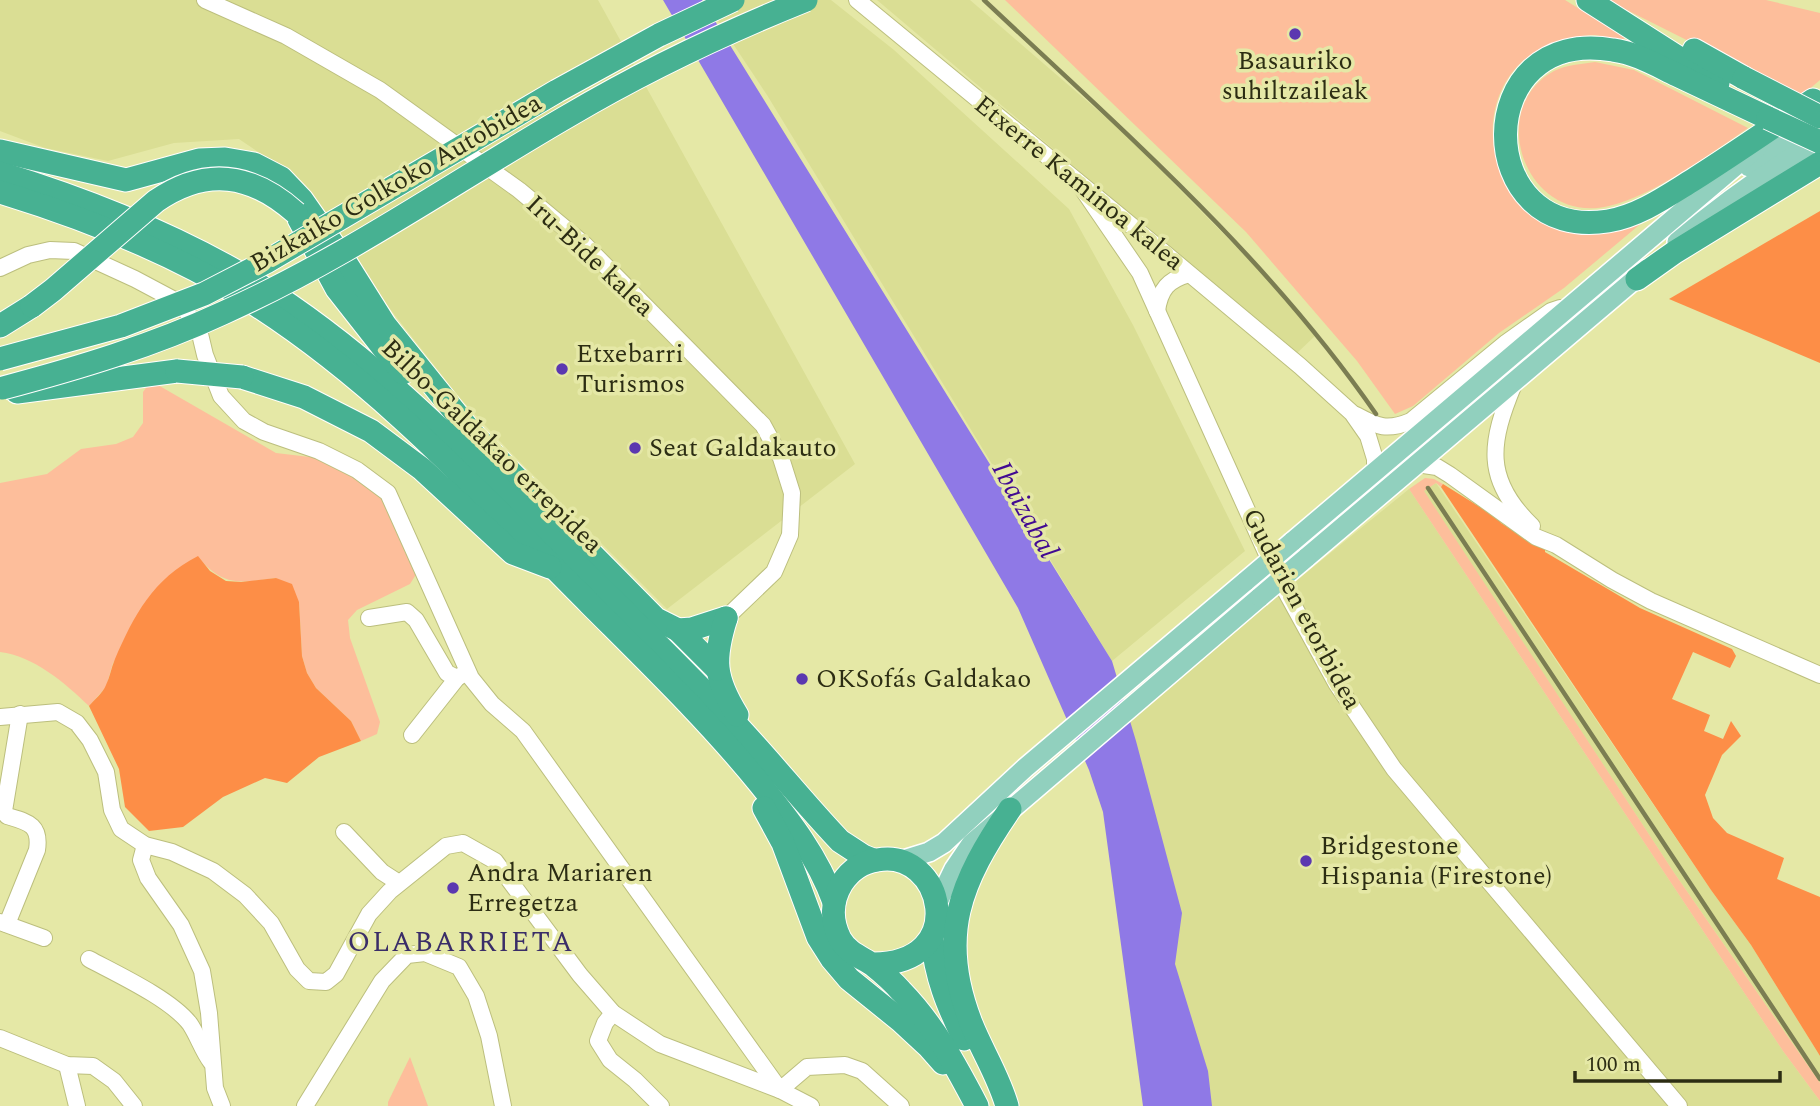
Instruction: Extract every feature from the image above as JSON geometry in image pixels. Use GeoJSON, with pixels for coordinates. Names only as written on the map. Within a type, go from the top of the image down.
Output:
{"type":"FeatureCollection","features":[{"type":"Feature","properties":{"kind":"highway","name":"Bizkaiko Golkoko Autobidea"},"geometry":{"type":"LineString","coordinates":[[0,359],[121,326],[204,294],[266,262],[579,79],[659,35],[733,0]]}},
{"type":"Feature","properties":{"kind":"highway","name":"Bizkaiko Golkoko Autobidea"},"geometry":{"type":"LineString","coordinates":[[1,390],[144,347],[224,313],[291,279],[570,114],[670,60],[806,0]]}},
{"type":"Feature","properties":{"kind":"highway"},"geometry":{"type":"LineString","coordinates":[[1588,0],[1690,63],[1768,118]]}},
{"type":"Feature","properties":{"kind":"highway"},"geometry":{"type":"LineString","coordinates":[[1594,0],[1639,21],[1744,78],[1818,107]]}},
{"type":"Feature","properties":{"kind":"highway"},"geometry":{"type":"LineString","coordinates":[[1818,107],[1734,155],[1640,211],[1612,220],[1580,222],[1559,217],[1537,205],[1522,191],[1512,172],[1505,147],[1507,115],[1513,94],[1527,75],[1544,60],[1566,51],[1585,49],[1614,50],[1639,57],[1768,118],[1820,141]]}},
{"type":"Feature","properties":{"kind":"highway"},"geometry":{"type":"LineString","coordinates":[[0,151],[126,180],[199,160],[225,159],[254,164],[281,178],[302,200],[385,325],[471,432],[656,620],[678,630],[717,669]]}},
{"type":"Feature","properties":{"kind":"highway"},"geometry":{"type":"LineString","coordinates":[[1637,279],[1675,252],[1820,163]]}},
{"type":"Feature","properties":{"kind":"highway","name":"Bilbo-Galdakao errepidea"},"geometry":{"type":"LineString","coordinates":[[0,173],[126,218],[254,282],[371,367],[488,475],[760,750],[840,841],[873,860],[900,861]]}},
{"type":"Feature","properties":{"kind":"highway"},"geometry":{"type":"LineString","coordinates":[[0,326],[32,306],[156,201],[181,186],[225,178],[249,183],[276,196],[296,213],[328,273],[352,310],[488,475]]}},
{"type":"Feature","properties":{"kind":"highway","name":"Bilbo-Galdakao errepidea"},"geometry":{"type":"LineString","coordinates":[[0,192],[61,212],[154,251],[244,298],[279,320],[381,399],[554,568],[730,747],[814,857],[834,902],[835,924],[844,945],[872,964],[923,1016],[946,1048],[976,1106]]}},
{"type":"Feature","properties":{"kind":"highway"},"geometry":{"type":"LineString","coordinates":[[1,390],[177,370],[242,377],[304,397],[371,430],[422,468],[513,553],[554,568]]}},
{"type":"Feature","properties":{"kind":"highway"},"geometry":{"type":"LineString","coordinates":[[678,630],[692,629],[726,618]]}},
{"type":"Feature","properties":{"kind":"highway"},"geometry":{"type":"LineString","coordinates":[[726,618],[719,641],[718,677],[729,701],[760,750]]}},
{"type":"Feature","properties":{"kind":"highway","name":"Bilbo-Galdakao errepidea"},"geometry":{"type":"LineString","coordinates":[[730,747],[741,776],[761,802],[783,843],[810,920],[832,959],[849,979],[928,1046],[976,1106]]}},
{"type":"Feature","properties":{"kind":"highway"},"geometry":{"type":"LineString","coordinates":[[1007,1106],[971,1023],[959,985],[955,944],[963,892],[977,860],[1010,809]]}},
{"type":"Feature","properties":{"kind":"highway"},"geometry":{"type":"LineString","coordinates":[[834,902],[841,885],[849,875],[873,860]]}},
{"type":"Feature","properties":{"kind":"highway"},"geometry":{"type":"LineString","coordinates":[[900,861],[924,877],[937,904],[932,938],[936,972],[943,994],[1001,1106]]}},
{"type":"Feature","properties":{"kind":"highway"},"geometry":{"type":"LineString","coordinates":[[872,964],[891,965],[906,960],[921,951],[932,938]]}},
{"type":"Feature","properties":{"kind":"main road"},"geometry":{"type":"LineString","coordinates":[[1375,472],[1673,221],[1818,107]]}},
{"type":"Feature","properties":{"kind":"main road"},"geometry":{"type":"LineString","coordinates":[[1514,384],[1721,205],[1782,162],[1820,141]]}},
{"type":"Feature","properties":{"kind":"main road","name":"Gudarien etorbidea"},"geometry":{"type":"LineString","coordinates":[[1010,809],[1514,384]]}},
{"type":"Feature","properties":{"kind":"main road","name":"Gudarien etorbidea"},"geometry":{"type":"LineString","coordinates":[[900,861],[929,852],[944,843],[1025,768],[1375,472]]}},
{"type":"Feature","properties":{"kind":"main road"},"geometry":{"type":"LineString","coordinates":[[937,904],[954,869],[971,844],[1010,809]]}},
{"type":"Feature","properties":{"kind":"street","name":"Iru-Bide kalea"},"geometry":{"type":"LineString","coordinates":[[205,0],[286,36],[380,90],[519,190],[585,245],[763,425],[781,458],[792,493],[790,535],[774,572],[726,618]]}},
{"type":"Feature","properties":{"kind":"street","name":"Etxerre Kaminoa kalea"},"geometry":{"type":"LineString","coordinates":[[857,0],[1155,245],[1352,413]]}},
{"type":"Feature","properties":{"kind":"street","name":"Gudarien etorbidea"},"geometry":{"type":"LineString","coordinates":[[1077,181],[1140,273],[1274,570],[1336,682],[1394,769],[1679,1106]]}},
{"type":"Feature","properties":{"kind":"street"},"geometry":{"type":"LineString","coordinates":[[1140,273],[1146,252],[1155,245]]}},
{"type":"Feature","properties":{"kind":"street"},"geometry":{"type":"LineString","coordinates":[[0,268],[28,255],[50,250],[74,251],[182,304],[201,334],[205,355],[221,396],[244,421],[264,432],[319,451],[358,470],[388,494],[462,675],[523,731],[780,1090]]}},
{"type":"Feature","properties":{"kind":"street"},"geometry":{"type":"LineString","coordinates":[[1157,311],[1162,289],[1171,280],[1189,274]]}},
{"type":"Feature","properties":{"kind":"street"},"geometry":{"type":"LineString","coordinates":[[1352,413],[1380,428],[1394,427],[1411,421],[1529,326],[1551,311],[1576,302]]}},
{"type":"Feature","properties":{"kind":"street"},"geometry":{"type":"LineString","coordinates":[[1514,384],[1495,439],[1495,468],[1500,484],[1513,506],[1556,545],[1612,580],[1651,601],[1820,675]]}},
{"type":"Feature","properties":{"kind":"street"},"geometry":{"type":"LineString","coordinates":[[1352,413],[1367,436],[1375,459],[1375,472]]}},
{"type":"Feature","properties":{"kind":"street"},"geometry":{"type":"LineString","coordinates":[[1417,464],[1437,467],[1536,537],[1556,545]]}},
{"type":"Feature","properties":{"kind":"street"},"geometry":{"type":"LineString","coordinates":[[369,618],[407,612],[416,620],[447,673],[462,675]]}},
{"type":"Feature","properties":{"kind":"street"},"geometry":{"type":"LineString","coordinates":[[412,735],[462,675]]}},
{"type":"Feature","properties":{"kind":"street"},"geometry":{"type":"LineString","coordinates":[[0,717],[58,712],[77,723],[90,740],[106,772],[112,810],[121,829],[145,845],[172,852],[213,871],[245,895],[271,923],[297,969],[309,981],[326,982],[336,974],[369,914],[399,883],[446,846],[463,843],[478,849],[495,861],[580,975],[613,1013],[660,1044],[780,1090],[811,1106]]}},
{"type":"Feature","properties":{"kind":"street"},"geometry":{"type":"LineString","coordinates":[[20,714],[4,811],[7,816],[28,822],[36,830],[39,839],[4,923],[44,938]]}},
{"type":"Feature","properties":{"kind":"street"},"geometry":{"type":"LineString","coordinates":[[344,832],[382,872],[399,883]]}},
{"type":"Feature","properties":{"kind":"street"},"geometry":{"type":"LineString","coordinates":[[145,845],[141,860],[148,878],[181,925],[202,971],[209,1013],[215,1088],[222,1106]]}},
{"type":"Feature","properties":{"kind":"street"},"geometry":{"type":"LineString","coordinates":[[304,1106],[382,981],[407,955],[425,953],[459,967],[476,996],[489,1036],[503,1106]]}},
{"type":"Feature","properties":{"kind":"street"},"geometry":{"type":"LineString","coordinates":[[89,959],[144,989],[173,1009],[189,1023],[212,1065]]}},
{"type":"Feature","properties":{"kind":"street"},"geometry":{"type":"LineString","coordinates":[[613,1013],[605,1023],[598,1041],[610,1060],[661,1106]]}},
{"type":"Feature","properties":{"kind":"street"},"geometry":{"type":"LineString","coordinates":[[0,1038],[68,1065],[93,1066],[114,1081],[135,1106]]}},
{"type":"Feature","properties":{"kind":"street"},"geometry":{"type":"LineString","coordinates":[[68,1065],[77,1106]]}},
{"type":"Feature","properties":{"kind":"street"},"geometry":{"type":"LineString","coordinates":[[780,1090],[807,1067],[845,1065],[862,1071],[901,1106]]}},
{"type":"Feature","properties":{"kind":"shaded area"},"geometry":{"type":"Polygon","coordinates":[[[0,0],[598,0],[855,464],[667,609],[509,451],[459,397],[383,300],[301,181],[239,139],[174,143],[108,161],[45,148],[0,131],[0,0]]]}},
{"type":"Feature","properties":{"kind":"shaded area"},"geometry":{"type":"Polygon","coordinates":[[[663,0],[702,0],[1112,661],[1182,913],[1175,964],[1208,1071],[1212,1106],[1143,1106],[1103,812],[1089,770],[1018,608],[663,0]]]}},
{"type":"Feature","properties":{"kind":"shaded area"},"geometry":{"type":"Polygon","coordinates":[[[704,0],[831,0],[894,50],[1069,209],[1133,325],[1245,551],[1112,661],[767,95],[704,0]]]}},
{"type":"Feature","properties":{"kind":"shaded area"},"geometry":{"type":"Polygon","coordinates":[[[877,0],[970,0],[1124,133],[1263,274],[1316,335],[1296,354],[877,0]]]}},
{"type":"Feature","properties":{"kind":"shaded area"},"geometry":{"type":"Polygon","coordinates":[[[1005,0],[1565,0],[1625,37],[1621,42],[1595,35],[1563,40],[1553,43],[1519,65],[1499,97],[1493,134],[1500,170],[1519,202],[1550,224],[1592,232],[1644,221],[1564,288],[1499,333],[1413,406],[1395,414],[1357,361],[1246,232],[1005,0]]]}},
{"type":"Feature","properties":{"kind":"shaded area"},"geometry":{"type":"Polygon","coordinates":[[[1607,0],[1766,0],[1820,13],[1820,80],[1800,97],[1607,0]]]}},
{"type":"Feature","properties":{"kind":"shaded area"},"geometry":{"type":"Polygon","coordinates":[[[1595,62],[1634,70],[1748,128],[1681,173],[1626,201],[1609,206],[1580,207],[1555,199],[1536,182],[1524,160],[1519,135],[1522,111],[1533,88],[1554,71],[1595,62]]]}},
{"type":"Feature","properties":{"kind":"shaded area"},"geometry":{"type":"Polygon","coordinates":[[[1820,211],[1820,363],[1669,299],[1820,211]]]}},
{"type":"Feature","properties":{"kind":"shaded area"},"geometry":{"type":"Polygon","coordinates":[[[151,381],[276,453],[344,461],[372,473],[420,568],[410,584],[357,610],[348,620],[350,638],[380,722],[377,734],[361,741],[351,721],[316,688],[307,673],[302,656],[299,602],[276,578],[233,581],[216,574],[198,557],[113,663],[106,687],[89,706],[37,665],[0,652],[0,483],[47,474],[81,449],[116,444],[133,437],[143,423],[143,392],[151,381]]]}},
{"type":"Feature","properties":{"kind":"shaded area"},"geometry":{"type":"Polygon","coordinates":[[[1425,478],[1443,484],[1441,487],[1436,483],[1424,491],[1675,874],[1820,1083],[1820,1101],[1783,1051],[1409,489],[1425,478]]]}},
{"type":"Feature","properties":{"kind":"shaded area"},"geometry":{"type":"Polygon","coordinates":[[[1436,483],[1751,945],[1820,1056],[1820,1083],[1675,874],[1423,491],[1436,483]]]}},
{"type":"Feature","properties":{"kind":"shaded area"},"geometry":{"type":"Polygon","coordinates":[[[1443,484],[1545,552],[1640,608],[1732,649],[1736,656],[1730,668],[1693,652],[1672,699],[1710,715],[1704,731],[1723,739],[1731,721],[1741,736],[1722,755],[1705,795],[1713,818],[1727,833],[1784,858],[1777,879],[1820,897],[1820,1056],[1751,945],[1711,890],[1441,487],[1443,484]]]}},
{"type":"Feature","properties":{"kind":"shaded area"},"geometry":{"type":"Polygon","coordinates":[[[1409,489],[1783,1051],[1820,1101],[1820,1106],[1189,1106],[1129,717],[1409,489]]]}},
{"type":"Feature","properties":{"kind":"shaded area"},"geometry":{"type":"Polygon","coordinates":[[[198,556],[210,571],[226,581],[276,578],[292,584],[299,602],[302,656],[307,673],[316,688],[351,721],[361,741],[319,757],[287,783],[265,778],[223,797],[183,827],[149,831],[125,807],[119,769],[89,706],[105,688],[122,643],[147,600],[169,576],[198,556]]]}},
{"type":"Feature","properties":{"kind":"shaded area"},"geometry":{"type":"Polygon","coordinates":[[[410,1057],[428,1106],[388,1106],[388,1102],[410,1057]]]}},
{"type":"Feature","properties":{"kind":"railway"},"geometry":{"type":"LineString","coordinates":[[984,0],[1191,196],[1288,301],[1376,414]]}},
{"type":"Feature","properties":{"kind":"railway"},"geometry":{"type":"LineString","coordinates":[[1428,488],[1820,1079]]}},
{"type":"Feature","properties":{"kind":"place","name":"Basauriko suhiltzaileak"},"geometry":{"type":"Point","coordinates":[1295,34]}},
{"type":"Feature","properties":{"kind":"place","name":"Etxebarri Turismos"},"geometry":{"type":"Point","coordinates":[562,369]}},
{"type":"Feature","properties":{"kind":"place","name":"Seat Galdakauto"},"geometry":{"type":"Point","coordinates":[635,448]}},
{"type":"Feature","properties":{"kind":"place","name":"OKSofás Galdakao"},"geometry":{"type":"Point","coordinates":[802,679]}},
{"type":"Feature","properties":{"kind":"place","name":"Bridgestone Hispania (Firestone)"},"geometry":{"type":"Point","coordinates":[1306,861]}},
{"type":"Feature","properties":{"kind":"place","name":"Andra Mariaren Erregetza"},"geometry":{"type":"Point","coordinates":[453,888]}},
{"type":"Feature","properties":{"kind":"district","name":"OLABARRIETA"},"geometry":{"type":"Point","coordinates":[461,942]}},
{"type":"Feature","properties":{"kind":"water label","name":"Ibaizabal"},"geometry":{"type":"Point","coordinates":[1025,510]}}]}
